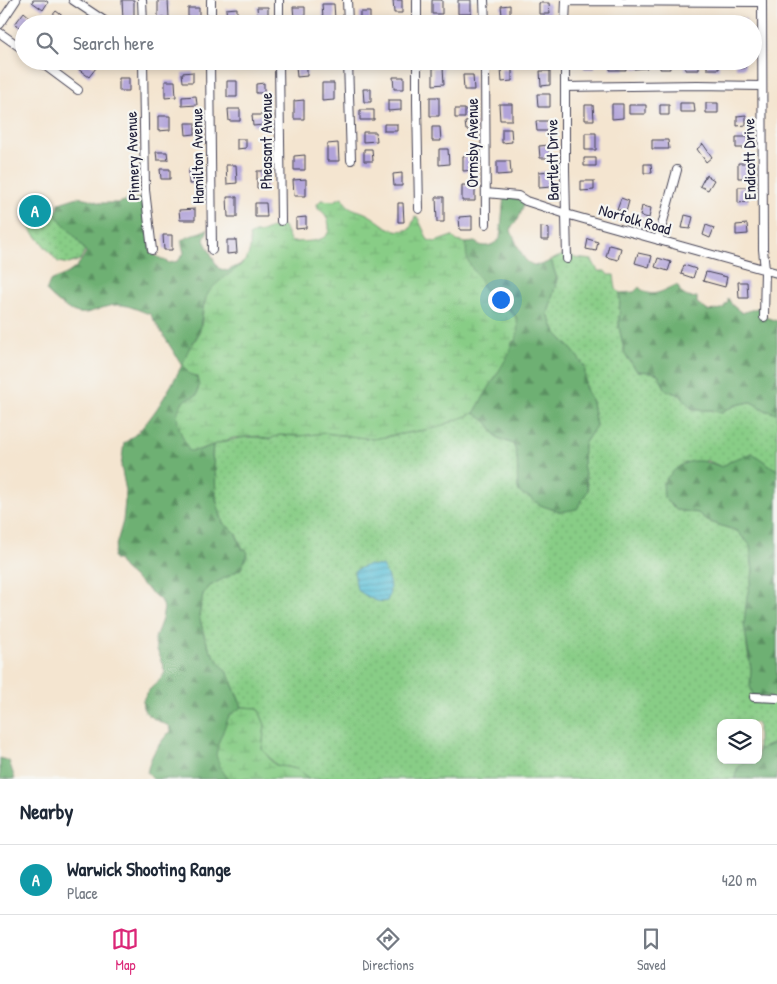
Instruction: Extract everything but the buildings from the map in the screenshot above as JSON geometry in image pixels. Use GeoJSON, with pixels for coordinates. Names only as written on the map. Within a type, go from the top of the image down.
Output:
{"type":"FeatureCollection","features":[{"type":"Feature","properties":{"kind":"street"},"geometry":{"type":"LineString","coordinates":[[0,24],[16,0]]}},
{"type":"Feature","properties":{"kind":"street"},"geometry":{"type":"LineString","coordinates":[[73,0],[96,15]]}},
{"type":"Feature","properties":{"kind":"street"},"geometry":{"type":"LineString","coordinates":[[142,0],[143,15]]}},
{"type":"Feature","properties":{"kind":"street"},"geometry":{"type":"LineString","coordinates":[[211,0],[211,15]]}},
{"type":"Feature","properties":{"kind":"street"},"geometry":{"type":"LineString","coordinates":[[278,0],[279,15]]}},
{"type":"Feature","properties":{"kind":"street"},"geometry":{"type":"LineString","coordinates":[[347,0],[348,15]]}},
{"type":"Feature","properties":{"kind":"street"},"geometry":{"type":"LineString","coordinates":[[416,0],[417,15]]}},
{"type":"Feature","properties":{"kind":"street"},"geometry":{"type":"LineString","coordinates":[[484,0],[485,15]]}},
{"type":"Feature","properties":{"kind":"street"},"geometry":{"type":"LineString","coordinates":[[565,15],[566,0],[762,1]]}},
{"type":"Feature","properties":{"kind":"street","name":"Endicott Drive"},"geometry":{"type":"LineString","coordinates":[[762,1],[764,317]]}},
{"type":"Feature","properties":{"kind":"street"},"geometry":{"type":"LineString","coordinates":[[0,32],[15,43]]}},
{"type":"Feature","properties":{"kind":"street"},"geometry":{"type":"LineString","coordinates":[[51,70],[78,90]]}},
{"type":"Feature","properties":{"kind":"street","name":"Pinnery Avenue"},"geometry":{"type":"LineString","coordinates":[[143,70],[145,190],[152,250]]}},
{"type":"Feature","properties":{"kind":"street","name":"Hamilton Avenue"},"geometry":{"type":"LineString","coordinates":[[210,70],[212,250]]}},
{"type":"Feature","properties":{"kind":"street","name":"Pheasant Avenue"},"geometry":{"type":"LineString","coordinates":[[279,70],[281,221]]}},
{"type":"Feature","properties":{"kind":"street"},"geometry":{"type":"LineString","coordinates":[[348,70],[351,160]]}},
{"type":"Feature","properties":{"kind":"street"},"geometry":{"type":"LineString","coordinates":[[417,70],[419,209]]}},
{"type":"Feature","properties":{"kind":"street","name":"Ormsby Avenue"},"geometry":{"type":"LineString","coordinates":[[485,70],[486,224]]}},
{"type":"Feature","properties":{"kind":"street","name":"Bartlett Drive"},"geometry":{"type":"LineString","coordinates":[[565,70],[567,259]]}},
{"type":"Feature","properties":{"kind":"street"},"geometry":{"type":"LineString","coordinates":[[565,87],[762,86]]}},
{"type":"Feature","properties":{"kind":"street"},"geometry":{"type":"LineString","coordinates":[[658,240],[677,170]]}},
{"type":"Feature","properties":{"kind":"street","name":"Norfolk Road"},"geometry":{"type":"LineString","coordinates":[[486,193],[518,196],[526,201],[566,214],[777,273]]}},
{"type":"Feature","properties":{"kind":"street"},"geometry":{"type":"LineString","coordinates":[[754,697],[777,698]]}},
{"type":"Feature","properties":{"kind":"green space"},"geometry":{"type":"Polygon","coordinates":[[[504,195],[525,201],[518,220],[512,226],[511,231],[521,253],[529,263],[535,265],[551,260],[557,279],[548,314],[556,333],[585,367],[585,387],[592,402],[596,426],[584,444],[583,464],[588,490],[577,509],[560,512],[540,505],[519,492],[517,456],[513,444],[498,438],[487,422],[474,413],[499,370],[511,310],[486,292],[466,259],[466,243],[475,242],[488,246],[500,239],[504,195]]]}},
{"type":"Feature","properties":{"kind":"green space"},"geometry":{"type":"Polygon","coordinates":[[[78,197],[100,203],[118,203],[144,198],[151,253],[169,263],[178,261],[184,253],[181,240],[208,229],[204,240],[218,268],[227,271],[243,263],[204,302],[199,333],[189,349],[188,373],[197,377],[199,386],[197,395],[183,402],[199,450],[213,445],[212,456],[215,469],[216,499],[223,523],[235,532],[243,550],[245,548],[248,553],[241,569],[210,586],[203,594],[199,616],[210,650],[228,674],[242,707],[221,769],[227,779],[153,779],[147,773],[155,750],[170,731],[169,726],[148,714],[144,710],[143,705],[143,700],[147,693],[161,679],[165,672],[154,641],[164,608],[160,600],[124,569],[113,556],[123,521],[126,491],[121,466],[124,443],[133,437],[149,419],[182,365],[150,314],[123,305],[111,306],[86,313],[75,312],[54,299],[46,291],[50,281],[67,274],[75,268],[86,252],[54,213],[58,209],[59,203],[78,197]]]}},
{"type":"Feature","properties":{"kind":"green space"},"geometry":{"type":"Polygon","coordinates":[[[342,197],[350,207],[367,214],[391,229],[410,229],[415,217],[418,218],[428,240],[435,242],[452,236],[457,241],[466,243],[468,260],[486,292],[514,315],[518,329],[516,340],[512,342],[510,352],[474,413],[435,428],[373,439],[325,433],[299,436],[279,435],[270,439],[260,438],[260,436],[233,438],[198,450],[189,451],[181,433],[178,414],[183,402],[197,395],[199,386],[197,377],[188,373],[183,364],[191,345],[199,333],[206,297],[209,292],[244,262],[250,246],[249,236],[280,225],[284,226],[292,242],[318,240],[327,234],[329,228],[326,217],[318,209],[317,204],[321,200],[334,201],[342,197]]]}},
{"type":"Feature","properties":{"kind":"green space"},"geometry":{"type":"Polygon","coordinates":[[[49,204],[85,250],[80,260],[69,264],[58,262],[26,224],[49,204]]]}},
{"type":"Feature","properties":{"kind":"green space"},"geometry":{"type":"Polygon","coordinates":[[[565,251],[575,258],[592,260],[598,271],[605,271],[608,275],[614,275],[616,289],[620,293],[619,327],[625,354],[637,371],[658,374],[666,390],[682,396],[691,408],[696,410],[714,410],[721,413],[736,405],[751,402],[767,411],[777,413],[777,470],[771,467],[732,460],[722,467],[706,460],[676,510],[698,513],[707,521],[737,531],[750,545],[753,572],[746,632],[747,648],[751,669],[777,696],[777,742],[762,748],[762,719],[717,719],[717,764],[743,764],[736,772],[735,779],[309,779],[297,769],[276,765],[262,749],[265,725],[258,708],[242,707],[228,674],[210,650],[199,616],[203,594],[210,586],[232,573],[244,551],[235,532],[223,523],[216,499],[215,469],[212,456],[213,445],[242,438],[270,439],[279,435],[299,436],[325,433],[373,439],[435,428],[474,413],[487,421],[498,438],[513,444],[517,456],[519,492],[540,505],[588,490],[583,464],[584,444],[596,425],[592,402],[585,387],[584,367],[574,352],[556,333],[548,314],[557,279],[551,260],[563,255],[565,251]]]}},
{"type":"Feature","properties":{"kind":"green space"},"geometry":{"type":"Polygon","coordinates":[[[676,285],[685,296],[697,297],[697,303],[708,311],[722,309],[728,302],[728,298],[732,305],[742,313],[760,307],[765,317],[777,321],[777,413],[767,411],[751,402],[736,405],[721,413],[714,410],[696,410],[691,408],[682,396],[666,390],[658,374],[637,371],[625,354],[619,327],[620,293],[634,292],[639,287],[643,291],[652,294],[676,285]]]}},
{"type":"Feature","properties":{"kind":"green space"},"geometry":{"type":"Polygon","coordinates":[[[752,453],[777,470],[777,696],[753,695],[750,686],[751,669],[744,624],[747,596],[753,572],[750,545],[737,531],[707,521],[698,513],[676,510],[664,498],[663,483],[682,464],[704,461],[722,467],[732,460],[752,453]]]}},
{"type":"Feature","properties":{"kind":"green space"},"geometry":{"type":"Polygon","coordinates":[[[242,707],[258,708],[265,725],[262,749],[274,764],[297,769],[309,779],[227,779],[216,755],[218,744],[229,716],[242,707]]]}},
{"type":"Feature","properties":{"kind":"green space"},"geometry":{"type":"Polygon","coordinates":[[[777,742],[777,779],[735,779],[737,769],[742,764],[762,764],[762,748],[777,742]]]}},
{"type":"Feature","properties":{"kind":"green space"},"geometry":{"type":"Polygon","coordinates":[[[0,758],[9,761],[15,779],[0,779],[0,758]]]}},
{"type":"Feature","properties":{"kind":"water"},"geometry":{"type":"Polygon","coordinates":[[[367,565],[382,566],[390,588],[387,601],[375,600],[357,590],[354,571],[367,565]]]}},
{"type":"Feature","properties":{"kind":"place","name":"Warwick Shooting Range"},"geometry":{"type":"Point","coordinates":[35,211]}}]}
